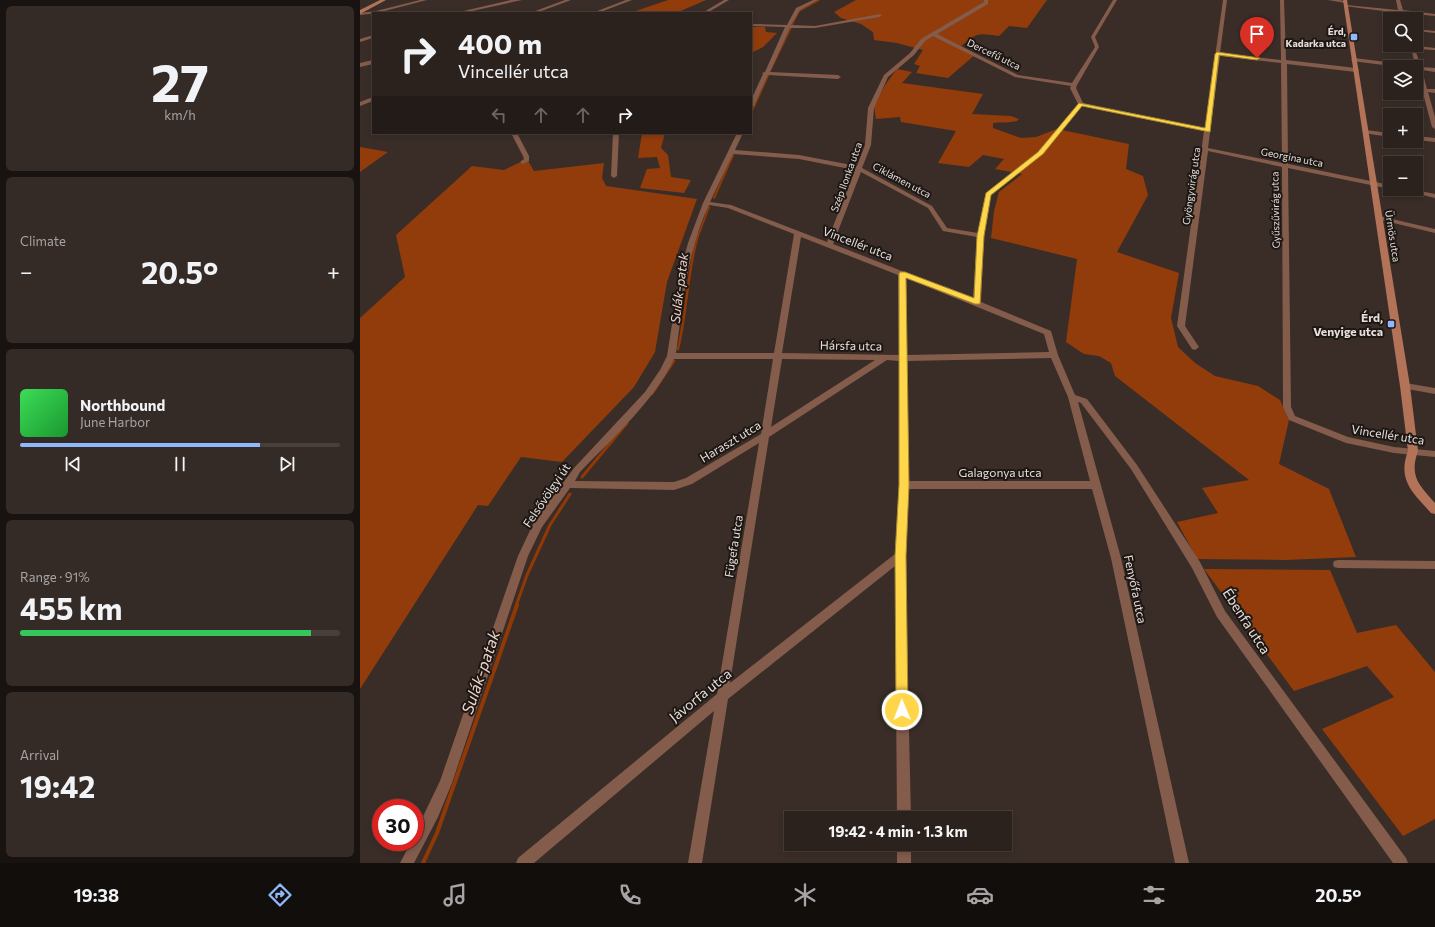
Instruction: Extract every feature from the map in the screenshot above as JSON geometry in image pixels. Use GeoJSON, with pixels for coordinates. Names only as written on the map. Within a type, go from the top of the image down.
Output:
{"type":"FeatureCollection","features":[{"type":"Feature","properties":{"kind":"street"},"geometry":{"type":"LineString","coordinates":[[360,13],[384,0]]}},
{"type":"Feature","properties":{"kind":"street"},"geometry":{"type":"LineString","coordinates":[[360,13],[385,10],[425,0]]}},
{"type":"Feature","properties":{"kind":"street"},"geometry":{"type":"LineString","coordinates":[[461,12],[499,2],[520,0]]}},
{"type":"Feature","properties":{"kind":"street"},"geometry":{"type":"LineString","coordinates":[[538,12],[569,0]]}},
{"type":"Feature","properties":{"kind":"street"},"geometry":{"type":"LineString","coordinates":[[597,12],[630,0]]}},
{"type":"Feature","properties":{"kind":"street"},"geometry":{"type":"LineString","coordinates":[[706,12],[727,0]]}},
{"type":"Feature","properties":{"kind":"street"},"geometry":{"type":"LineString","coordinates":[[752,104],[796,11],[816,0]]}},
{"type":"Feature","properties":{"kind":"street","name":"Szép Ilonka utca"},"geometry":{"type":"LineString","coordinates":[[829,245],[860,169],[868,145],[871,108],[886,76],[912,54],[923,40],[986,3],[986,0]]}},
{"type":"Feature","properties":{"kind":"street"},"geometry":{"type":"LineString","coordinates":[[1081,104],[1073,88],[1074,85],[1097,47],[1093,37],[1116,0]]}},
{"type":"Feature","properties":{"kind":"street","name":"Gyöngyvirág utca"},"geometry":{"type":"LineString","coordinates":[[1195,347],[1181,326],[1225,0]]}},
{"type":"Feature","properties":{"kind":"street","name":"Gyűszűvirág utca"},"geometry":{"type":"LineString","coordinates":[[1282,0],[1284,62],[1287,407],[1292,418]]}},
{"type":"Feature","properties":{"kind":"street"},"geometry":{"type":"LineString","coordinates":[[1330,0],[1401,12],[1398,0]]}},
{"type":"Feature","properties":{"kind":"street","name":"Ürmös utca"},"geometry":{"type":"LineString","coordinates":[[1345,3],[1406,386],[1413,451]]}},
{"type":"Feature","properties":{"kind":"street"},"geometry":{"type":"LineString","coordinates":[[752,26],[817,27],[879,16],[880,14]]}},
{"type":"Feature","properties":{"kind":"street"},"geometry":{"type":"LineString","coordinates":[[1423,14],[1435,15]]}},
{"type":"Feature","properties":{"kind":"street"},"geometry":{"type":"LineString","coordinates":[[1423,31],[1435,32]]}},
{"type":"Feature","properties":{"kind":"street","name":"Dercefű utca"},"geometry":{"type":"LineString","coordinates":[[933,34],[1017,76],[1074,85]]}},
{"type":"Feature","properties":{"kind":"street"},"geometry":{"type":"LineString","coordinates":[[360,41],[372,36]]}},
{"type":"Feature","properties":{"kind":"street"},"geometry":{"type":"LineString","coordinates":[[1423,48],[1435,50]]}},
{"type":"Feature","properties":{"kind":"street"},"geometry":{"type":"LineString","coordinates":[[1217,54],[1356,70]]}},
{"type":"Feature","properties":{"kind":"street"},"geometry":{"type":"LineString","coordinates":[[1354,60],[1383,64]]}},
{"type":"Feature","properties":{"kind":"street"},"geometry":{"type":"LineString","coordinates":[[360,66],[372,62]]}},
{"type":"Feature","properties":{"kind":"street"},"geometry":{"type":"LineString","coordinates":[[1423,69],[1435,70]]}},
{"type":"Feature","properties":{"kind":"street"},"geometry":{"type":"LineString","coordinates":[[766,73],[838,77]]}},
{"type":"Feature","properties":{"kind":"street"},"geometry":{"type":"LineString","coordinates":[[1423,84],[1433,113],[1435,127]]}},
{"type":"Feature","properties":{"kind":"street"},"geometry":{"type":"LineString","coordinates":[[1425,90],[1435,91]]}},
{"type":"Feature","properties":{"kind":"street"},"geometry":{"type":"LineString","coordinates":[[360,104],[372,101]]}},
{"type":"Feature","properties":{"kind":"street"},"geometry":{"type":"LineString","coordinates":[[1081,104],[1208,130]]}},
{"type":"Feature","properties":{"kind":"street"},"geometry":{"type":"LineString","coordinates":[[977,302],[981,236],[988,194],[1040,153],[1081,104]]}},
{"type":"Feature","properties":{"kind":"street"},"geometry":{"type":"LineString","coordinates":[[1366,132],[1383,134]]}},
{"type":"Feature","properties":{"kind":"street"},"geometry":{"type":"LineString","coordinates":[[515,134],[526,156],[527,160],[523,162]]}},
{"type":"Feature","properties":{"kind":"street"},"geometry":{"type":"LineString","coordinates":[[614,176],[616,134]]}},
{"type":"Feature","properties":{"kind":"street","name":"Felsővölgyi út"},"geometry":{"type":"LineString","coordinates":[[407,863],[446,783],[523,556],[538,525],[577,470],[648,394],[664,371],[671,356],[685,268],[691,243],[706,203],[740,134]]}},
{"type":"Feature","properties":{"kind":"street"},"geometry":{"type":"LineString","coordinates":[[1423,139],[1435,140]]}},
{"type":"Feature","properties":{"kind":"street","name":"Georgina utca"},"geometry":{"type":"LineString","coordinates":[[1206,149],[1383,185]]}},
{"type":"Feature","properties":{"kind":"street","name":"Ciklámen utca"},"geometry":{"type":"LineString","coordinates":[[731,152],[799,157],[860,169],[930,207],[945,230],[981,236]]}},
{"type":"Feature","properties":{"kind":"street"},"geometry":{"type":"LineString","coordinates":[[1423,194],[1435,196]]}},
{"type":"Feature","properties":{"kind":"street","name":"Vincellér utca"},"geometry":{"type":"LineString","coordinates":[[706,203],[729,206],[1043,329]]}},
{"type":"Feature","properties":{"kind":"street"},"geometry":{"type":"LineString","coordinates":[[1379,218],[1435,231]]}},
{"type":"Feature","properties":{"kind":"street","name":"Fügefa utca"},"geometry":{"type":"LineString","coordinates":[[695,863],[798,233]]}},
{"type":"Feature","properties":{"kind":"street"},"geometry":{"type":"LineString","coordinates":[[902,274],[904,485],[900,556],[904,811]]}},
{"type":"Feature","properties":{"kind":"street","name":"Fenyőfa utca"},"geometry":{"type":"LineString","coordinates":[[1043,329],[1048,333],[1054,355],[1072,397],[1116,558],[1182,863]]}},
{"type":"Feature","properties":{"kind":"street","name":"Hársfa utca"},"geometry":{"type":"LineString","coordinates":[[671,356],[903,358],[1054,355]]}},
{"type":"Feature","properties":{"kind":"street","name":"Haraszt utca"},"geometry":{"type":"LineString","coordinates":[[568,484],[674,486],[689,481],[764,436],[886,357]]}},
{"type":"Feature","properties":{"kind":"street"},"geometry":{"type":"LineString","coordinates":[[1406,386],[1435,391]]}},
{"type":"Feature","properties":{"kind":"street","name":"Ébenfa utca"},"geometry":{"type":"LineString","coordinates":[[1072,397],[1084,402],[1134,467],[1196,565],[1221,614],[1401,863]]}},
{"type":"Feature","properties":{"kind":"street","name":"Vincellér utca"},"geometry":{"type":"LineString","coordinates":[[1292,418],[1346,440],[1394,450],[1435,454]]}},
{"type":"Feature","properties":{"kind":"street"},"geometry":{"type":"LineString","coordinates":[[1413,451],[1409,459],[1408,469],[1410,478],[1435,510]]}},
{"type":"Feature","properties":{"kind":"street","name":"Galagonya utca"},"geometry":{"type":"LineString","coordinates":[[904,485],[1096,485]]}},
{"type":"Feature","properties":{"kind":"street","name":"Jávorfa utca"},"geometry":{"type":"LineString","coordinates":[[523,863],[723,696],[900,556]]}},
{"type":"Feature","properties":{"kind":"street"},"geometry":{"type":"LineString","coordinates":[[1338,564],[1435,565]]}},
{"type":"Feature","properties":{"kind":"street"},"geometry":{"type":"LineString","coordinates":[[904,851],[904,863]]}},
{"type":"Feature","properties":{"kind":"shaded area"},"geometry":{"type":"Polygon","coordinates":[[[668,0],[706,0],[678,12],[633,12],[668,0]]]}},
{"type":"Feature","properties":{"kind":"shaded area"},"geometry":{"type":"Polygon","coordinates":[[[856,0],[1047,0],[1027,28],[1009,26],[999,36],[982,34],[967,41],[961,46],[976,54],[948,78],[916,73],[920,66],[914,64],[923,50],[897,43],[874,40],[873,32],[861,24],[841,18],[834,12],[856,0]]]}},
{"type":"Feature","properties":{"kind":"shaded area"},"geometry":{"type":"Polygon","coordinates":[[[752,27],[765,27],[766,32],[777,33],[763,47],[752,52],[752,27]]]}},
{"type":"Feature","properties":{"kind":"shaded area"},"geometry":{"type":"Polygon","coordinates":[[[897,69],[912,72],[902,83],[983,94],[972,114],[1011,116],[1019,119],[1014,122],[993,123],[993,128],[1021,138],[1036,137],[1057,129],[1129,144],[1126,169],[1143,176],[1148,195],[1117,252],[1179,273],[1171,318],[1178,347],[1195,363],[1215,376],[1258,386],[1280,400],[1289,420],[1279,464],[1329,489],[1356,557],[1285,560],[1197,559],[1177,522],[1218,513],[1202,488],[1249,480],[1115,376],[1111,363],[1099,356],[1084,354],[1066,342],[1077,259],[991,238],[994,211],[999,192],[1022,174],[995,169],[1004,159],[983,155],[969,167],[938,163],[956,131],[901,122],[900,117],[876,119],[874,106],[885,85],[897,69]]]}},
{"type":"Feature","properties":{"kind":"shaded area"},"geometry":{"type":"Polygon","coordinates":[[[642,134],[665,134],[661,148],[668,155],[671,177],[691,180],[684,193],[640,188],[647,169],[660,168],[657,157],[638,158],[642,134]]]}},
{"type":"Feature","properties":{"kind":"shaded area"},"geometry":{"type":"Polygon","coordinates":[[[360,147],[388,152],[360,172],[360,147]]]}},
{"type":"Feature","properties":{"kind":"shaded area"},"geometry":{"type":"Polygon","coordinates":[[[527,159],[534,171],[604,163],[602,178],[606,186],[697,199],[667,282],[655,352],[634,387],[562,462],[521,457],[488,506],[478,505],[360,689],[360,318],[405,277],[396,235],[472,166],[504,170],[527,159]]]}},
{"type":"Feature","properties":{"kind":"shaded area"},"geometry":{"type":"Polygon","coordinates":[[[1204,569],[1330,570],[1357,633],[1396,625],[1435,672],[1435,819],[1403,836],[1322,729],[1394,697],[1367,666],[1294,691],[1204,569]]]}},
{"type":"Feature","properties":{"kind":"waterway","name":"Sulák-patak"},"geometry":{"type":"LineString","coordinates":[[792,25],[799,11],[819,0]]}},
{"type":"Feature","properties":{"kind":"waterway"},"geometry":{"type":"LineString","coordinates":[[770,71],[791,28]]}},
{"type":"Feature","properties":{"kind":"waterway","name":"Sulák-patak"},"geometry":{"type":"LineString","coordinates":[[755,105],[769,74]]}},
{"type":"Feature","properties":{"kind":"waterway","name":"Sulák-patak"},"geometry":{"type":"LineString","coordinates":[[752,111],[755,104]]}},
{"type":"Feature","properties":{"kind":"waterway","name":"Sulák-patak"},"geometry":{"type":"LineString","coordinates":[[714,198],[733,155]]}},
{"type":"Feature","properties":{"kind":"waterway","name":"Sulák-patak"},"geometry":{"type":"LineString","coordinates":[[698,236],[709,207]]}},
{"type":"Feature","properties":{"kind":"waterway","name":"Sulák-patak"},"geometry":{"type":"LineString","coordinates":[[678,349],[694,249],[698,235]]}},
{"type":"Feature","properties":{"kind":"waterway","name":"Sulák-patak"},"geometry":{"type":"LineString","coordinates":[[652,394],[674,361]]}},
{"type":"Feature","properties":{"kind":"waterway","name":"Sulák-patak"},"geometry":{"type":"LineString","coordinates":[[582,477],[627,423]]}},
{"type":"Feature","properties":{"kind":"waterway","name":"Sulák-patak"},"geometry":{"type":"LineString","coordinates":[[516,606],[527,575],[550,525],[570,494]]}},
{"type":"Feature","properties":{"kind":"waterway","name":"Sulák-patak"},"geometry":{"type":"LineString","coordinates":[[423,863],[437,833],[517,605]]}},
{"type":"Feature","properties":{"kind":"place","name":"Érd, Kadarka utca"},"geometry":{"type":"Point","coordinates":[1354,37]}},
{"type":"Feature","properties":{"kind":"place","name":"Érd, Venyige utca"},"geometry":{"type":"Point","coordinates":[1391,324]}},
{"type":"Feature","properties":{"kind":"route"},"geometry":{"type":"LineString","coordinates":[[902,710],[900,556],[904,485],[902,274],[977,302],[981,236],[988,194],[1040,153],[1081,104],[1208,130],[1217,54],[1257,58]]}}]}
